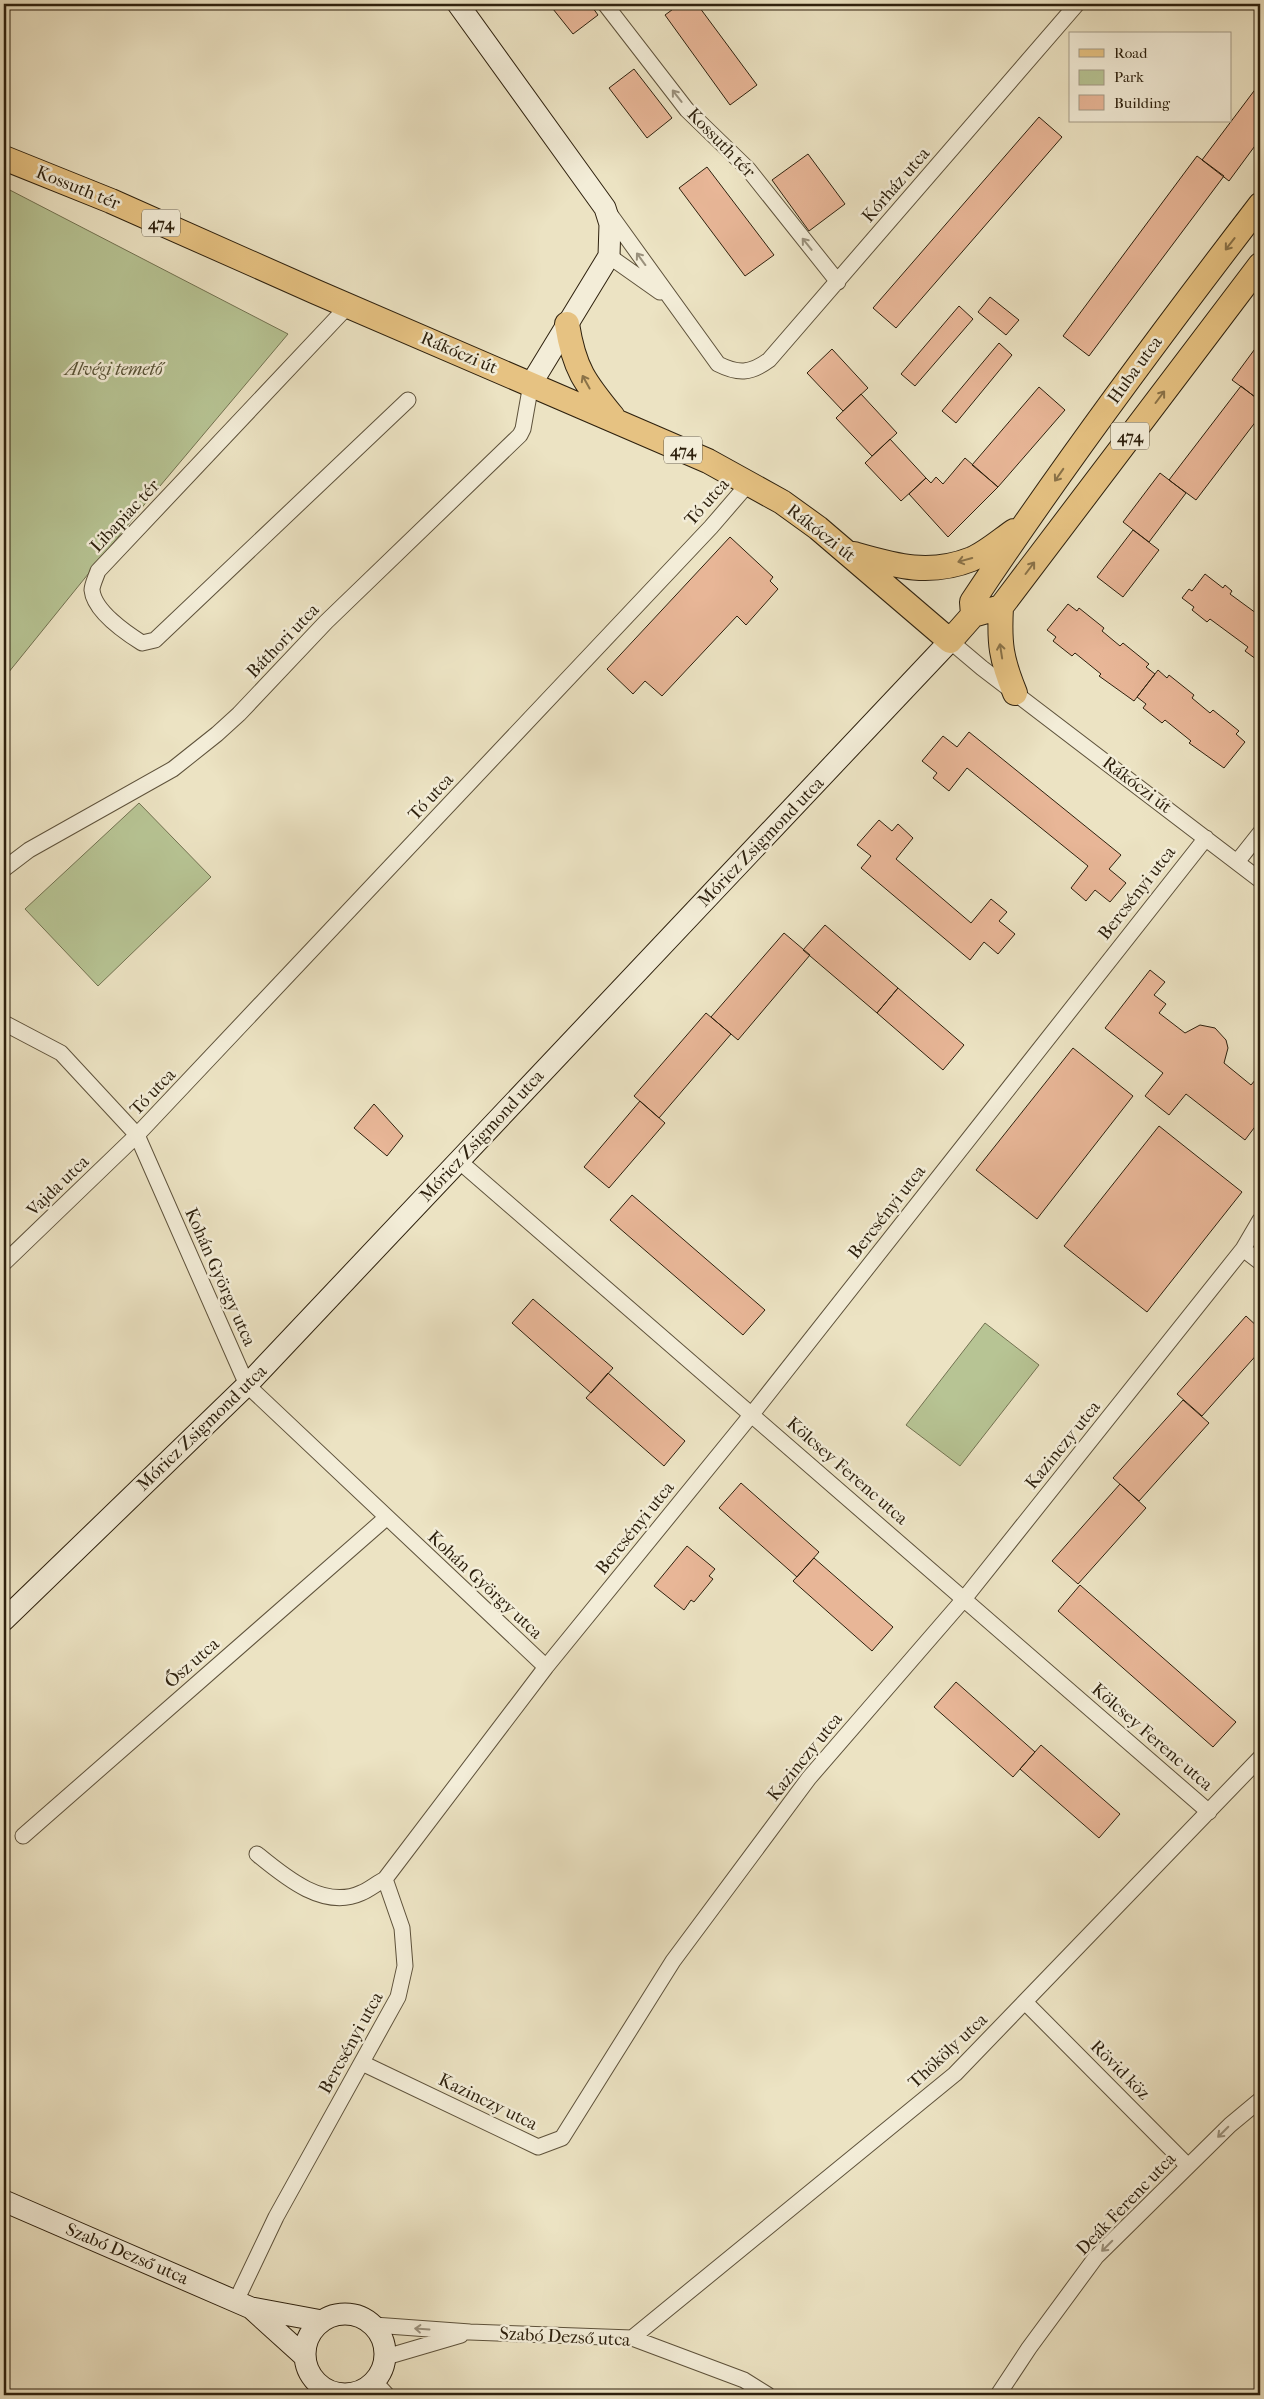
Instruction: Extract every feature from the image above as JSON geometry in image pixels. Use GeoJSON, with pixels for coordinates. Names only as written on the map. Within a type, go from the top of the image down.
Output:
{"type":"FeatureCollection","features":[{"type":"Feature","properties":{"kind":"main road"},"geometry":{"type":"LineString","coordinates":[[458,4],[605,208],[610,224],[609,256],[530,384]]}},
{"type":"Feature","properties":{"kind":"main road","name":"Kossuth tér"},"geometry":{"type":"LineString","coordinates":[[4,158],[110,200],[316,292]]}},
{"type":"Feature","properties":{"kind":"main road","name":"Huba utca"},"geometry":{"type":"LineString","coordinates":[[950,641],[973,615],[972,602],[1022,526],[1172,320],[1260,205]]}},
{"type":"Feature","properties":{"kind":"main road","name":"Huba utca"},"geometry":{"type":"LineString","coordinates":[[1001,607],[1260,265]]}},
{"type":"Feature","properties":{"kind":"main road","name":"Rákóczi út"},"geometry":{"type":"LineString","coordinates":[[316,292],[616,420],[708,461],[749,483],[782,502],[847,552],[950,641]]}},
{"type":"Feature","properties":{"kind":"main road"},"geometry":{"type":"LineString","coordinates":[[567,324],[576,364],[587,386],[616,420]]}},
{"type":"Feature","properties":{"kind":"main road","name":"474"},"geometry":{"type":"LineString","coordinates":[[847,552],[904,568],[936,568],[972,559],[1022,526]]}},
{"type":"Feature","properties":{"kind":"main road"},"geometry":{"type":"LineString","coordinates":[[973,615],[1001,607],[999,639],[1003,664],[1015,693]]}},
{"type":"Feature","properties":{"kind":"main road","name":"Móricz Zsigmond utca"},"geometry":{"type":"LineString","coordinates":[[4,1620],[247,1385],[950,641]]}},
{"type":"Feature","properties":{"kind":"main road","name":"Szabó Dezső utca"},"geometry":{"type":"LineString","coordinates":[[4,2201],[243,2304],[322,2321]]}},
{"type":"Feature","properties":{"kind":"main road","name":"Szabó Dezső utca"},"geometry":{"type":"LineString","coordinates":[[243,2304],[304,2356]]}},
{"type":"Feature","properties":{"kind":"main road"},"geometry":{"type":"LineString","coordinates":[[339,2314],[358,2316],[374,2325],[383,2340],[386,2357],[381,2389],[348,2395],[313,2388],[304,2356],[309,2336],[322,2321],[339,2314]]}},
{"type":"Feature","properties":{"kind":"street","name":"Kossuth tér"},"geometry":{"type":"LineString","coordinates":[[605,4],[687,110],[748,169],[838,282]]}},
{"type":"Feature","properties":{"kind":"street","name":"Kórház utca"},"geometry":{"type":"LineString","coordinates":[[670,298],[718,364],[733,372],[746,372],[760,367],[769,360],[838,282],[1077,4]]}},
{"type":"Feature","properties":{"kind":"street"},"geometry":{"type":"LineString","coordinates":[[605,208],[670,298]]}},
{"type":"Feature","properties":{"kind":"street"},"geometry":{"type":"LineString","coordinates":[[609,256],[670,298]]}},
{"type":"Feature","properties":{"kind":"street","name":"Libapiac tér"},"geometry":{"type":"LineString","coordinates":[[348,306],[98,571],[92,589],[97,604],[122,631],[142,643],[155,640],[408,400]]}},
{"type":"Feature","properties":{"kind":"street","name":"Báthori utca"},"geometry":{"type":"LineString","coordinates":[[4,870],[30,850],[173,769],[239,714],[326,622],[520,435],[524,429],[530,384]]}},
{"type":"Feature","properties":{"kind":"street","name":"Tó utca"},"geometry":{"type":"LineString","coordinates":[[137,1135],[711,527],[749,483]]}},
{"type":"Feature","properties":{"kind":"street","name":"Rákóczi út"},"geometry":{"type":"LineString","coordinates":[[950,641],[1260,880]]}},
{"type":"Feature","properties":{"kind":"street"},"geometry":{"type":"LineString","coordinates":[[1237,862],[1260,832]]}},
{"type":"Feature","properties":{"kind":"street","name":"Bercsényi utca"},"geometry":{"type":"LineString","coordinates":[[243,2304],[276,2217],[398,1997],[405,1966],[402,1928],[385,1879],[546,1667],[752,1414],[1206,838]]}},
{"type":"Feature","properties":{"kind":"street","name":"Kohán György utca"},"geometry":{"type":"LineString","coordinates":[[4,1023],[61,1053],[137,1135],[247,1385],[546,1667]]}},
{"type":"Feature","properties":{"kind":"street","name":"Vajda utca"},"geometry":{"type":"LineString","coordinates":[[4,1263],[137,1135]]}},
{"type":"Feature","properties":{"kind":"street","name":"Kölcsey Ferenc utca"},"geometry":{"type":"LineString","coordinates":[[459,1161],[1209,1812]]}},
{"type":"Feature","properties":{"kind":"street","name":"Kazinczy utca"},"geometry":{"type":"LineString","coordinates":[[362,2063],[538,2147],[562,2138],[673,1961],[798,1794],[964,1599],[1244,1249],[1260,1220]]}},
{"type":"Feature","properties":{"kind":"street"},"geometry":{"type":"LineString","coordinates":[[1244,1249],[1260,1262]]}},
{"type":"Feature","properties":{"kind":"street","name":"Ősz utca"},"geometry":{"type":"LineString","coordinates":[[23,1836],[386,1518]]}},
{"type":"Feature","properties":{"kind":"street","name":"Thököly utca"},"geometry":{"type":"LineString","coordinates":[[632,2338],[955,2074],[1260,1758]]}},
{"type":"Feature","properties":{"kind":"street"},"geometry":{"type":"LineString","coordinates":[[257,1854],[290,1881],[329,1898],[360,1894],[385,1879]]}},
{"type":"Feature","properties":{"kind":"street","name":"Rövid köz"},"geometry":{"type":"LineString","coordinates":[[1025,2002],[1188,2166]]}},
{"type":"Feature","properties":{"kind":"street","name":"Deák Ferenc utca"},"geometry":{"type":"LineString","coordinates":[[998,2395],[1029,2348],[1096,2257],[1230,2125],[1260,2100]]}},
{"type":"Feature","properties":{"kind":"street","name":"Szabó Dezső utca"},"geometry":{"type":"LineString","coordinates":[[374,2325],[470,2332],[632,2338],[744,2380],[768,2395]]}},
{"type":"Feature","properties":{"kind":"street","name":"Szabó Dezső utca"},"geometry":{"type":"LineString","coordinates":[[386,2357],[470,2332]]}},
{"type":"Feature","properties":{"kind":"green space","name":"Alvégi temető"},"geometry":{"type":"Polygon","coordinates":[[[4,187],[288,334],[144,505],[4,678],[4,187]]]}},
{"type":"Feature","properties":{"kind":"green space"},"geometry":{"type":"Polygon","coordinates":[[[139,803],[211,877],[98,986],[25,909],[139,803]]]}},
{"type":"Feature","properties":{"kind":"green space"},"geometry":{"type":"Polygon","coordinates":[[[985,1323],[1039,1365],[960,1466],[906,1425],[985,1323]]]}},
{"type":"Feature","properties":{"kind":"building"},"geometry":{"type":"Polygon","coordinates":[[[549,4],[590,4],[598,15],[573,34],[549,4]]]}},
{"type":"Feature","properties":{"kind":"building"},"geometry":{"type":"Polygon","coordinates":[[[680,4],[697,4],[757,85],[730,105],[665,15],[680,4]]]}},
{"type":"Feature","properties":{"kind":"building"},"geometry":{"type":"Polygon","coordinates":[[[634,69],[672,118],[647,138],[609,88],[634,69]]]}},
{"type":"Feature","properties":{"kind":"building"},"geometry":{"type":"Polygon","coordinates":[[[1260,83],[1260,139],[1229,181],[1202,160],[1260,83]]]}},
{"type":"Feature","properties":{"kind":"building"},"geometry":{"type":"Polygon","coordinates":[[[1039,117],[1062,137],[896,328],[873,308],[1039,117]]]}},
{"type":"Feature","properties":{"kind":"building"},"geometry":{"type":"Polygon","coordinates":[[[808,154],[845,204],[809,231],[772,180],[808,154]]]}},
{"type":"Feature","properties":{"kind":"building"},"geometry":{"type":"Polygon","coordinates":[[[1197,156],[1224,176],[1089,356],[1063,336],[1197,156]]]}},
{"type":"Feature","properties":{"kind":"building"},"geometry":{"type":"Polygon","coordinates":[[[707,167],[774,255],[745,276],[679,188],[707,167]]]}},
{"type":"Feature","properties":{"kind":"building"},"geometry":{"type":"Polygon","coordinates":[[[990,297],[1019,320],[1006,335],[978,312],[990,297]]]}},
{"type":"Feature","properties":{"kind":"building"},"geometry":{"type":"Polygon","coordinates":[[[959,306],[973,319],[915,386],[901,374],[959,306]]]}},
{"type":"Feature","properties":{"kind":"building"},"geometry":{"type":"Polygon","coordinates":[[[1260,342],[1260,396],[1258,399],[1232,380],[1260,342]]]}},
{"type":"Feature","properties":{"kind":"building"},"geometry":{"type":"Polygon","coordinates":[[[999,343],[1012,355],[956,423],[942,411],[999,343]]]}},
{"type":"Feature","properties":{"kind":"building"},"geometry":{"type":"Polygon","coordinates":[[[832,349],[868,388],[843,411],[807,373],[832,349]]]}},
{"type":"Feature","properties":{"kind":"building"},"geometry":{"type":"Polygon","coordinates":[[[1241,386],[1260,401],[1260,416],[1196,500],[1169,480],[1241,386]]]}},
{"type":"Feature","properties":{"kind":"building"},"geometry":{"type":"Polygon","coordinates":[[[1039,387],[1065,410],[998,487],[972,465],[1039,387]]]}},
{"type":"Feature","properties":{"kind":"building"},"geometry":{"type":"Polygon","coordinates":[[[861,394],[897,433],[872,456],[836,418],[861,394]]]}},
{"type":"Feature","properties":{"kind":"building"},"geometry":{"type":"Polygon","coordinates":[[[890,439],[926,478],[901,501],[865,463],[890,439]]]}},
{"type":"Feature","properties":{"kind":"building"},"geometry":{"type":"Polygon","coordinates":[[[965,458],[998,487],[948,537],[909,494],[926,478],[931,483],[936,477],[943,484],[965,458]]]}},
{"type":"Feature","properties":{"kind":"building"},"geometry":{"type":"Polygon","coordinates":[[[1160,473],[1186,493],[1149,542],[1123,522],[1160,473]]]}},
{"type":"Feature","properties":{"kind":"building"},"geometry":{"type":"Polygon","coordinates":[[[1133,530],[1159,550],[1123,597],[1097,577],[1133,530]]]}},
{"type":"Feature","properties":{"kind":"building"},"geometry":{"type":"Polygon","coordinates":[[[730,537],[773,577],[770,581],[778,589],[746,625],[737,616],[662,696],[645,681],[633,694],[607,669],[730,537]]]}},
{"type":"Feature","properties":{"kind":"building"},"geometry":{"type":"Polygon","coordinates":[[[1205,574],[1223,588],[1225,585],[1232,591],[1230,594],[1260,616],[1260,662],[1245,651],[1248,647],[1210,619],[1207,622],[1192,610],[1194,607],[1182,598],[1189,589],[1192,591],[1205,574]]]}},
{"type":"Feature","properties":{"kind":"building"},"geometry":{"type":"Polygon","coordinates":[[[1068,604],[1077,611],[1079,608],[1104,628],[1102,631],[1120,646],[1123,643],[1149,664],[1146,667],[1155,674],[1134,701],[1099,676],[1101,674],[1075,653],[1072,656],[1053,641],[1056,637],[1047,630],[1068,604]]]}},
{"type":"Feature","properties":{"kind":"building"},"geometry":{"type":"Polygon","coordinates":[[[1158,670],[1167,678],[1169,675],[1194,695],[1192,698],[1210,713],[1213,710],[1239,731],[1236,734],[1245,742],[1224,768],[1189,743],[1191,741],[1165,720],[1162,723],[1143,708],[1146,704],[1137,697],[1158,670]]]}},
{"type":"Feature","properties":{"kind":"building"},"geometry":{"type":"Polygon","coordinates":[[[969,732],[1121,855],[1109,869],[1126,883],[1110,902],[1095,890],[1086,901],[1071,888],[1088,866],[967,768],[949,791],[933,778],[937,773],[922,761],[943,736],[957,747],[969,732]]]}},
{"type":"Feature","properties":{"kind":"building"},"geometry":{"type":"Polygon","coordinates":[[[879,820],[892,831],[898,824],[913,838],[896,859],[971,923],[991,899],[1007,912],[999,921],[1015,934],[998,954],[984,942],[970,960],[861,868],[871,856],[857,845],[879,820]]]}},
{"type":"Feature","properties":{"kind":"building"},"geometry":{"type":"Polygon","coordinates":[[[825,925],[898,988],[877,1013],[803,950],[825,925]]]}},
{"type":"Feature","properties":{"kind":"building"},"geometry":{"type":"Polygon","coordinates":[[[784,933],[810,955],[738,1040],[711,1017],[784,933]]]}},
{"type":"Feature","properties":{"kind":"building"},"geometry":{"type":"Polygon","coordinates":[[[1150,970],[1165,982],[1154,995],[1166,1004],[1159,1013],[1185,1033],[1200,1025],[1215,1028],[1226,1040],[1228,1048],[1224,1063],[1251,1085],[1256,1079],[1260,1083],[1260,1120],[1245,1140],[1186,1094],[1169,1115],[1145,1096],[1163,1073],[1105,1028],[1150,970]]]}},
{"type":"Feature","properties":{"kind":"building"},"geometry":{"type":"Polygon","coordinates":[[[898,988],[964,1045],[943,1070],[877,1013],[898,988]]]}},
{"type":"Feature","properties":{"kind":"building"},"geometry":{"type":"Polygon","coordinates":[[[706,1013],[731,1034],[659,1118],[634,1096],[706,1013]]]}},
{"type":"Feature","properties":{"kind":"building"},"geometry":{"type":"Polygon","coordinates":[[[1073,1048],[1133,1096],[1037,1219],[976,1170],[1073,1048]]]}},
{"type":"Feature","properties":{"kind":"building"},"geometry":{"type":"Polygon","coordinates":[[[640,1101],[665,1123],[609,1188],[584,1167],[640,1101]]]}},
{"type":"Feature","properties":{"kind":"building"},"geometry":{"type":"Polygon","coordinates":[[[374,1104],[403,1136],[387,1156],[354,1128],[374,1104]]]}},
{"type":"Feature","properties":{"kind":"building"},"geometry":{"type":"Polygon","coordinates":[[[1159,1126],[1242,1192],[1147,1312],[1064,1246],[1159,1126]]]}},
{"type":"Feature","properties":{"kind":"building"},"geometry":{"type":"Polygon","coordinates":[[[632,1195],[765,1310],[743,1335],[610,1220],[632,1195]]]}},
{"type":"Feature","properties":{"kind":"building"},"geometry":{"type":"Polygon","coordinates":[[[533,1299],[613,1368],[591,1393],[512,1323],[533,1299]]]}},
{"type":"Feature","properties":{"kind":"building"},"geometry":{"type":"Polygon","coordinates":[[[1246,1316],[1260,1329],[1260,1351],[1202,1416],[1177,1394],[1246,1316]]]}},
{"type":"Feature","properties":{"kind":"building"},"geometry":{"type":"Polygon","coordinates":[[[608,1373],[685,1441],[664,1466],[586,1398],[608,1373]]]}},
{"type":"Feature","properties":{"kind":"building"},"geometry":{"type":"Polygon","coordinates":[[[1183,1400],[1209,1423],[1139,1501],[1113,1478],[1183,1400]]]}},
{"type":"Feature","properties":{"kind":"building"},"geometry":{"type":"Polygon","coordinates":[[[741,1483],[819,1552],[797,1577],[719,1508],[741,1483]]]}},
{"type":"Feature","properties":{"kind":"building"},"geometry":{"type":"Polygon","coordinates":[[[1120,1484],[1146,1508],[1078,1584],[1052,1561],[1120,1484]]]}},
{"type":"Feature","properties":{"kind":"building"},"geometry":{"type":"Polygon","coordinates":[[[687,1546],[715,1569],[709,1576],[713,1579],[694,1602],[691,1600],[684,1610],[654,1586],[687,1546]]]}},
{"type":"Feature","properties":{"kind":"building"},"geometry":{"type":"Polygon","coordinates":[[[814,1558],[893,1627],[872,1651],[793,1581],[814,1558]]]}},
{"type":"Feature","properties":{"kind":"building"},"geometry":{"type":"Polygon","coordinates":[[[1080,1585],[1236,1722],[1213,1747],[1058,1611],[1080,1585]]]}},
{"type":"Feature","properties":{"kind":"building"},"geometry":{"type":"Polygon","coordinates":[[[956,1682],[1035,1752],[1013,1777],[934,1707],[956,1682]]]}},
{"type":"Feature","properties":{"kind":"building"},"geometry":{"type":"Polygon","coordinates":[[[1041,1745],[1120,1814],[1099,1838],[1020,1769],[1041,1745]]]}}]}
